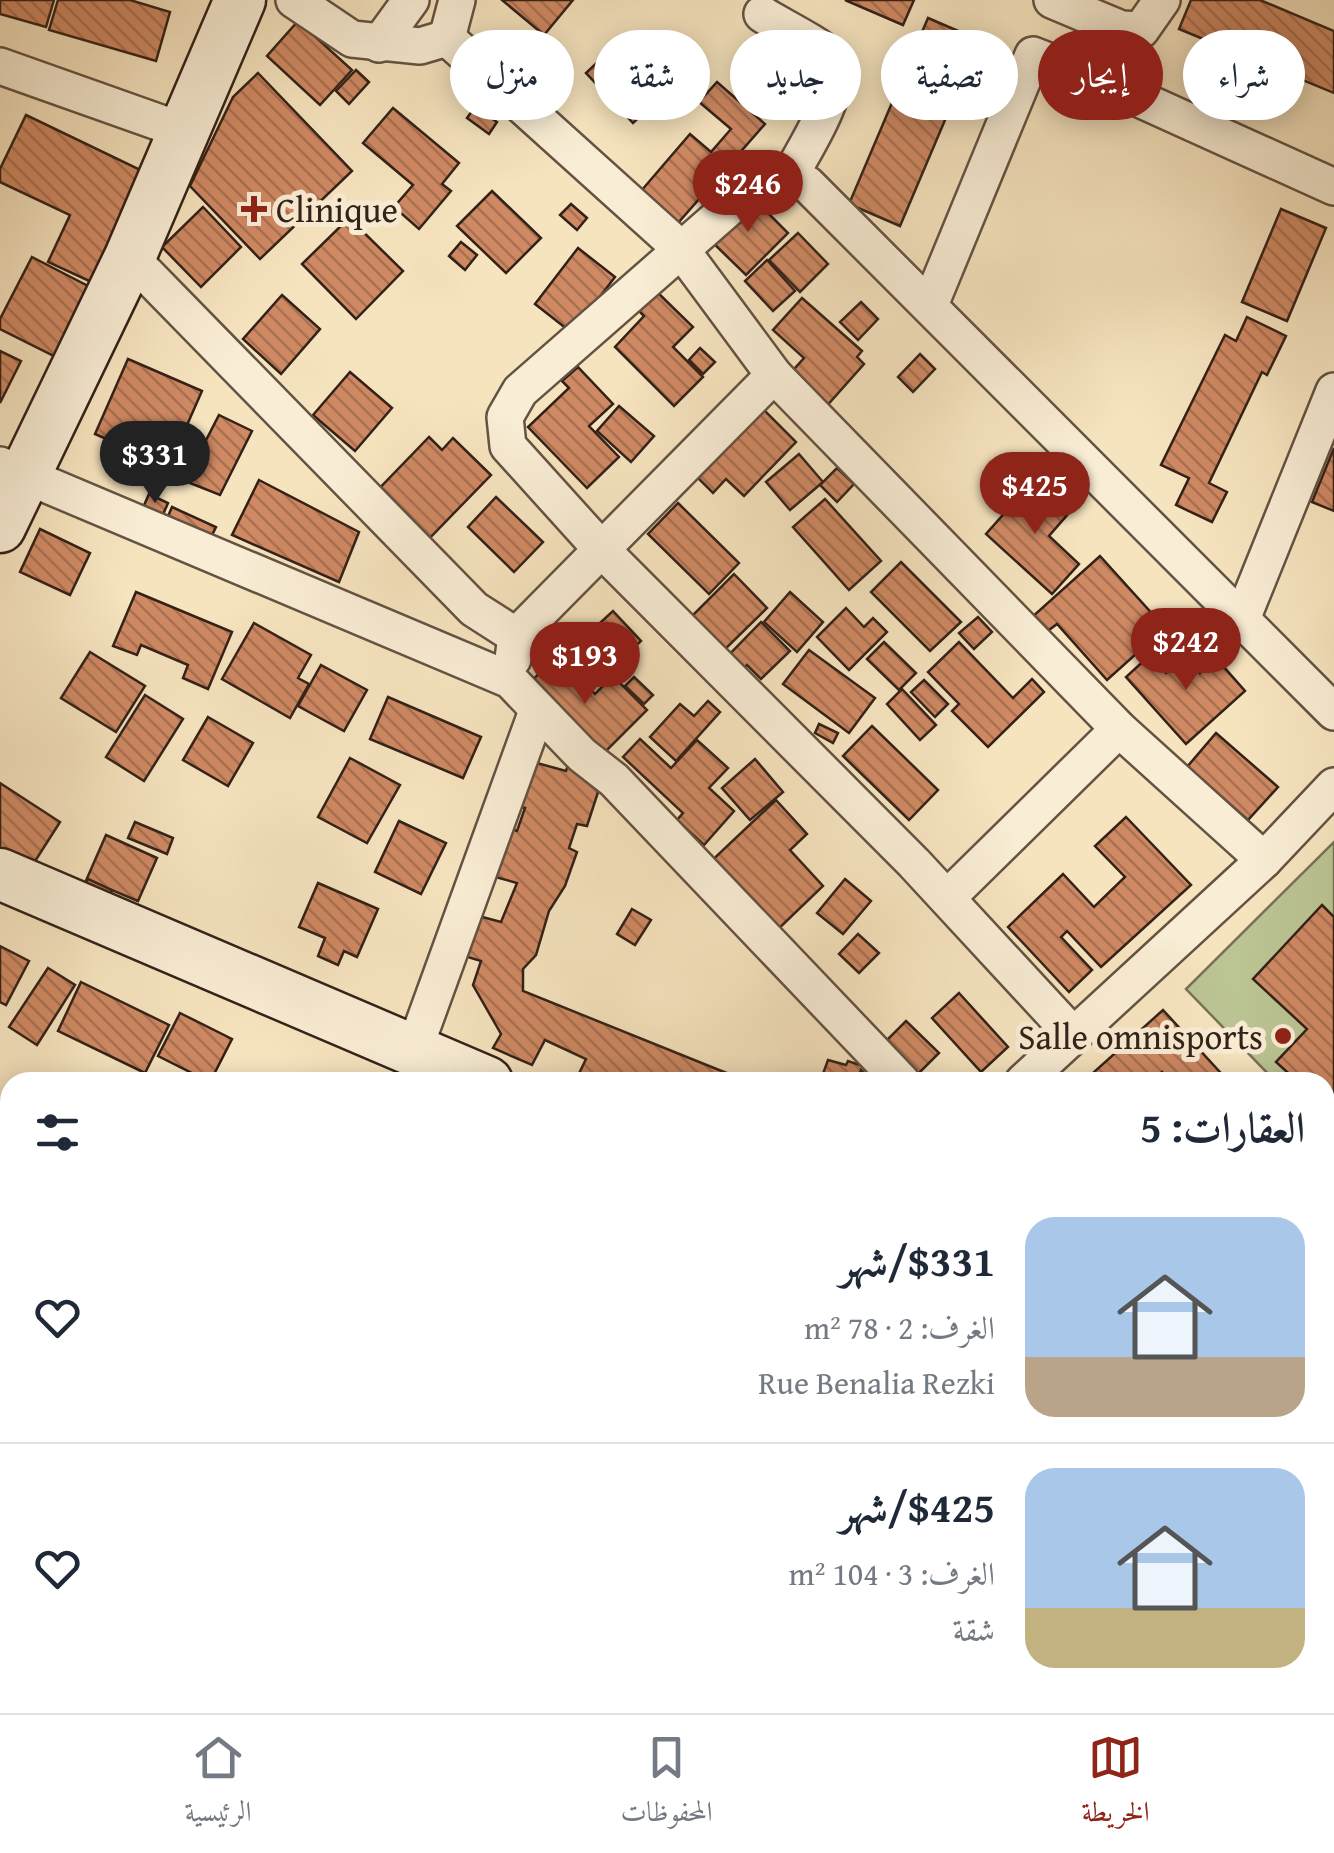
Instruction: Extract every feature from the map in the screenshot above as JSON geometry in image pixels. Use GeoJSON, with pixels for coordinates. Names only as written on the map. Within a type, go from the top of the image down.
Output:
{"type":"FeatureCollection","features":[{"type":"Feature","properties":{"kind":"main road"},"geometry":{"type":"LineString","coordinates":[[0,527],[13,471],[130,256],[240,0]]}},
{"type":"Feature","properties":{"kind":"main road"},"geometry":{"type":"LineString","coordinates":[[0,874],[465,1072]]}},
{"type":"Feature","properties":{"kind":"street"},"geometry":{"type":"LineString","coordinates":[[294,0],[352,39],[420,46],[447,38]]}},
{"type":"Feature","properties":{"kind":"street"},"geometry":{"type":"LineString","coordinates":[[379,44],[411,0]]}},
{"type":"Feature","properties":{"kind":"street"},"geometry":{"type":"LineString","coordinates":[[447,38],[457,0]]}},
{"type":"Feature","properties":{"kind":"street"},"geometry":{"type":"LineString","coordinates":[[1052,0],[1121,29],[1141,30],[1162,0]]}},
{"type":"Feature","properties":{"kind":"street"},"geometry":{"type":"LineString","coordinates":[[762,14],[828,55],[835,75],[832,96],[790,176]]}},
{"type":"Feature","properties":{"kind":"street"},"geometry":{"type":"LineString","coordinates":[[447,38],[680,248],[774,375],[1119,729],[1264,860]]}},
{"type":"Feature","properties":{"kind":"street"},"geometry":{"type":"LineString","coordinates":[[930,306],[1032,55],[1102,82],[1334,187]]}},
{"type":"Feature","properties":{"kind":"street"},"geometry":{"type":"LineString","coordinates":[[0,66],[186,132]]}},
{"type":"Feature","properties":{"kind":"street"},"geometry":{"type":"LineString","coordinates":[[1074,1036],[947,898],[602,550],[508,446],[504,417],[520,392],[770,172],[790,176],[807,184],[1334,712]]}},
{"type":"Feature","properties":{"kind":"street"},"geometry":{"type":"LineString","coordinates":[[130,256],[474,609],[516,636]]}},
{"type":"Feature","properties":{"kind":"street"},"geometry":{"type":"LineString","coordinates":[[510,680],[516,636],[774,375]]}},
{"type":"Feature","properties":{"kind":"street"},"geometry":{"type":"LineString","coordinates":[[1242,619],[1334,391]]}},
{"type":"Feature","properties":{"kind":"street"},"geometry":{"type":"LineString","coordinates":[[13,471],[510,680],[536,711],[614,780],[892,1072]]}},
{"type":"Feature","properties":{"kind":"street"},"geometry":{"type":"LineString","coordinates":[[414,1050],[536,711]]}},
{"type":"Feature","properties":{"kind":"street"},"geometry":{"type":"LineString","coordinates":[[947,898],[1119,729]]}},
{"type":"Feature","properties":{"kind":"street"},"geometry":{"type":"LineString","coordinates":[[1034,1072],[1264,860],[1334,786]]}},
{"type":"Feature","properties":{"kind":"green space","name":"Salle omnisports"},"geometry":{"type":"Polygon","coordinates":[[[1334,842],[1334,1072],[1266,1072],[1186,989],[1334,842]]]}},
{"type":"Feature","properties":{"kind":"building"},"geometry":{"type":"Polygon","coordinates":[[[0,0],[54,0],[46,27],[0,14],[0,0]]]}},
{"type":"Feature","properties":{"kind":"building"},"geometry":{"type":"Polygon","coordinates":[[[58,0],[130,0],[170,12],[156,61],[49,30],[58,0]]]}},
{"type":"Feature","properties":{"kind":"building"},"geometry":{"type":"Polygon","coordinates":[[[502,0],[573,0],[548,30],[538,30],[502,0]]]}},
{"type":"Feature","properties":{"kind":"building"},"geometry":{"type":"Polygon","coordinates":[[[845,0],[914,0],[903,25],[845,0]]]}},
{"type":"Feature","properties":{"kind":"building"},"geometry":{"type":"Polygon","coordinates":[[[1191,0],[1260,0],[1334,31],[1334,93],[1305,81],[1305,30],[1179,29],[1191,0]]]}},
{"type":"Feature","properties":{"kind":"building"},"geometry":{"type":"Polygon","coordinates":[[[928,18],[956,30],[923,30],[928,18]]]}},
{"type":"Feature","properties":{"kind":"building"},"geometry":{"type":"Polygon","coordinates":[[[298,21],[352,70],[320,105],[267,56],[298,21]]]}},
{"type":"Feature","properties":{"kind":"building"},"geometry":{"type":"Polygon","coordinates":[[[594,65],[594,82],[586,73],[594,65]]]}},
{"type":"Feature","properties":{"kind":"building"},"geometry":{"type":"Polygon","coordinates":[[[356,70],[369,82],[349,104],[336,91],[356,70]]]}},
{"type":"Feature","properties":{"kind":"building"},"geometry":{"type":"Polygon","coordinates":[[[258,73],[352,171],[260,259],[190,186],[233,97],[258,73]]]}},
{"type":"Feature","properties":{"kind":"building"},"geometry":{"type":"Polygon","coordinates":[[[717,82],[730,93],[730,120],[760,120],[765,124],[678,223],[641,191],[690,134],[711,152],[731,129],[710,111],[710,90],[717,82]]]}},
{"type":"Feature","properties":{"kind":"building"},"geometry":{"type":"Polygon","coordinates":[[[393,108],[459,163],[442,184],[451,191],[419,229],[394,207],[413,185],[363,143],[393,108]]]}},
{"type":"Feature","properties":{"kind":"building"},"geometry":{"type":"Polygon","coordinates":[[[26,115],[151,175],[98,285],[48,262],[70,215],[0,182],[0,169],[26,115]]]}},
{"type":"Feature","properties":{"kind":"building"},"geometry":{"type":"Polygon","coordinates":[[[470,120],[497,122],[489,134],[470,120]]]}},
{"type":"Feature","properties":{"kind":"building"},"geometry":{"type":"Polygon","coordinates":[[[885,120],[945,120],[900,226],[849,204],[885,120]]]}},
{"type":"Feature","properties":{"kind":"building"},"geometry":{"type":"Polygon","coordinates":[[[492,191],[541,238],[506,273],[457,226],[492,191]]]}},
{"type":"Feature","properties":{"kind":"building"},"geometry":{"type":"Polygon","coordinates":[[[750,195],[788,233],[746,275],[708,238],[750,195]]]}},
{"type":"Feature","properties":{"kind":"building"},"geometry":{"type":"Polygon","coordinates":[[[571,204],[587,218],[577,230],[560,215],[571,204]]]}},
{"type":"Feature","properties":{"kind":"building"},"geometry":{"type":"Polygon","coordinates":[[[203,207],[241,247],[201,287],[162,247],[203,207]]]}},
{"type":"Feature","properties":{"kind":"building"},"geometry":{"type":"Polygon","coordinates":[[[1281,209],[1326,228],[1287,321],[1242,302],[1281,209]]]}},
{"type":"Feature","properties":{"kind":"building"},"geometry":{"type":"Polygon","coordinates":[[[349,218],[403,271],[356,319],[302,264],[349,218]]]}},
{"type":"Feature","properties":{"kind":"building"},"geometry":{"type":"Polygon","coordinates":[[[798,233],[828,264],[800,292],[769,260],[798,233]]]}},
{"type":"Feature","properties":{"kind":"building"},"geometry":{"type":"Polygon","coordinates":[[[461,242],[477,255],[465,270],[449,256],[461,242]]]}},
{"type":"Feature","properties":{"kind":"building"},"geometry":{"type":"Polygon","coordinates":[[[578,248],[615,277],[572,333],[535,304],[578,248]]]}},
{"type":"Feature","properties":{"kind":"building"},"geometry":{"type":"Polygon","coordinates":[[[32,257],[90,287],[54,356],[0,329],[0,319],[32,257]]]}},
{"type":"Feature","properties":{"kind":"building"},"geometry":{"type":"Polygon","coordinates":[[[767,260],[795,291],[773,311],[745,281],[767,260]]]}},
{"type":"Feature","properties":{"kind":"building"},"geometry":{"type":"Polygon","coordinates":[[[655,290],[693,327],[673,347],[703,377],[674,406],[615,347],[644,316],[637,309],[655,290]]]}},
{"type":"Feature","properties":{"kind":"building"},"geometry":{"type":"Polygon","coordinates":[[[282,295],[320,329],[281,374],[243,339],[282,295]]]}},
{"type":"Feature","properties":{"kind":"building"},"geometry":{"type":"Polygon","coordinates":[[[802,298],[862,351],[857,357],[864,364],[824,409],[787,377],[804,358],[773,330],[802,298]]]}},
{"type":"Feature","properties":{"kind":"building"},"geometry":{"type":"Polygon","coordinates":[[[861,302],[878,319],[858,340],[840,322],[861,302]]]}},
{"type":"Feature","properties":{"kind":"building"},"geometry":{"type":"Polygon","coordinates":[[[1247,317],[1286,336],[1267,375],[1262,372],[1209,483],[1227,492],[1212,522],[1176,505],[1189,478],[1161,465],[1225,335],[1236,341],[1247,317]]]}},
{"type":"Feature","properties":{"kind":"building"},"geometry":{"type":"Polygon","coordinates":[[[700,348],[715,362],[703,374],[689,360],[700,348]]]}},
{"type":"Feature","properties":{"kind":"building"},"geometry":{"type":"Polygon","coordinates":[[[0,351],[21,361],[0,403],[0,351]]]}},
{"type":"Feature","properties":{"kind":"building"},"geometry":{"type":"Polygon","coordinates":[[[920,354],[935,369],[913,392],[898,377],[920,354]]]}},
{"type":"Feature","properties":{"kind":"building"},"geometry":{"type":"Polygon","coordinates":[[[128,359],[202,391],[169,466],[95,434],[128,359]]]}},
{"type":"Feature","properties":{"kind":"building"},"geometry":{"type":"Polygon","coordinates":[[[578,367],[613,404],[589,426],[619,457],[587,488],[528,427],[569,388],[562,381],[578,367]]]}},
{"type":"Feature","properties":{"kind":"building"},"geometry":{"type":"Polygon","coordinates":[[[350,372],[392,408],[355,451],[313,415],[350,372]]]}},
{"type":"Feature","properties":{"kind":"building"},"geometry":{"type":"Polygon","coordinates":[[[619,406],[654,436],[631,462],[597,431],[619,406]]]}},
{"type":"Feature","properties":{"kind":"building"},"geometry":{"type":"Polygon","coordinates":[[[761,407],[796,442],[744,496],[726,479],[713,493],[693,473],[761,407]]]}},
{"type":"Feature","properties":{"kind":"building"},"geometry":{"type":"Polygon","coordinates":[[[219,415],[252,431],[220,495],[185,481],[219,415]]]}},
{"type":"Feature","properties":{"kind":"building"},"geometry":{"type":"Polygon","coordinates":[[[429,437],[442,450],[453,438],[491,475],[422,546],[372,496],[429,437]]]}},
{"type":"Feature","properties":{"kind":"building"},"geometry":{"type":"Polygon","coordinates":[[[1334,448],[1334,511],[1312,502],[1334,448]]]}},
{"type":"Feature","properties":{"kind":"building"},"geometry":{"type":"Polygon","coordinates":[[[799,454],[823,482],[790,510],[766,482],[799,454]]]}},
{"type":"Feature","properties":{"kind":"building"},"geometry":{"type":"Polygon","coordinates":[[[837,468],[854,484],[837,502],[820,485],[837,468]]]}},
{"type":"Feature","properties":{"kind":"building"},"geometry":{"type":"Polygon","coordinates":[[[259,480],[359,532],[339,582],[232,535],[259,480]]]}},
{"type":"Feature","properties":{"kind":"building"},"geometry":{"type":"Polygon","coordinates":[[[1033,481],[1068,514],[1049,536],[1079,564],[1052,594],[986,534],[1033,481]]]}},
{"type":"Feature","properties":{"kind":"building"},"geometry":{"type":"Polygon","coordinates":[[[149,494],[168,503],[161,519],[142,510],[149,494]]]}},
{"type":"Feature","properties":{"kind":"building"},"geometry":{"type":"Polygon","coordinates":[[[496,497],[543,542],[514,572],[468,527],[496,497]]]}},
{"type":"Feature","properties":{"kind":"building"},"geometry":{"type":"Polygon","coordinates":[[[825,499],[881,561],[849,590],[793,527],[825,499]]]}},
{"type":"Feature","properties":{"kind":"building"},"geometry":{"type":"Polygon","coordinates":[[[678,503],[739,563],[709,594],[648,534],[678,503]]]}},
{"type":"Feature","properties":{"kind":"building"},"geometry":{"type":"Polygon","coordinates":[[[172,507],[216,527],[209,541],[166,521],[172,507]]]}},
{"type":"Feature","properties":{"kind":"building"},"geometry":{"type":"Polygon","coordinates":[[[40,529],[90,553],[70,595],[20,572],[40,529]]]}},
{"type":"Feature","properties":{"kind":"building"},"geometry":{"type":"Polygon","coordinates":[[[1100,556],[1165,628],[1107,680],[1057,624],[1045,633],[1031,618],[1100,556]]]}},
{"type":"Feature","properties":{"kind":"building"},"geometry":{"type":"Polygon","coordinates":[[[901,562],[961,622],[930,651],[871,592],[901,562]]]}},
{"type":"Feature","properties":{"kind":"building"},"geometry":{"type":"Polygon","coordinates":[[[734,574],[767,608],[714,660],[681,627],[734,574]]]}},
{"type":"Feature","properties":{"kind":"building"},"geometry":{"type":"Polygon","coordinates":[[[136,592],[232,632],[208,689],[183,678],[188,665],[141,645],[137,655],[113,646],[136,592]]]}},
{"type":"Feature","properties":{"kind":"building"},"geometry":{"type":"Polygon","coordinates":[[[790,592],[823,622],[797,652],[764,622],[790,592]]]}},
{"type":"Feature","properties":{"kind":"building"},"geometry":{"type":"Polygon","coordinates":[[[846,608],[864,627],[873,618],[887,632],[849,670],[817,637],[846,608]]]}},
{"type":"Feature","properties":{"kind":"building"},"geometry":{"type":"Polygon","coordinates":[[[613,611],[641,641],[593,685],[565,655],[613,611]]]}},
{"type":"Feature","properties":{"kind":"building"},"geometry":{"type":"Polygon","coordinates":[[[978,617],[992,632],[974,649],[959,633],[978,617]]]}},
{"type":"Feature","properties":{"kind":"building"},"geometry":{"type":"Polygon","coordinates":[[[761,622],[790,651],[761,679],[747,665],[736,676],[722,662],[761,622]]]}},
{"type":"Feature","properties":{"kind":"building"},"geometry":{"type":"Polygon","coordinates":[[[254,623],[311,655],[298,678],[309,684],[290,718],[222,679],[254,623]]]}},
{"type":"Feature","properties":{"kind":"building"},"geometry":{"type":"Polygon","coordinates":[[[884,642],[916,673],[899,690],[867,659],[884,642]]]}},
{"type":"Feature","properties":{"kind":"building"},"geometry":{"type":"Polygon","coordinates":[[[959,642],[1013,698],[1032,679],[1044,692],[988,747],[952,711],[959,704],[928,672],[959,642]]]}},
{"type":"Feature","properties":{"kind":"building"},"geometry":{"type":"Polygon","coordinates":[[[809,650],[875,698],[849,733],[783,684],[809,650]]]}},
{"type":"Feature","properties":{"kind":"building"},"geometry":{"type":"Polygon","coordinates":[[[90,652],[145,686],[116,732],[61,698],[90,652]]]}},
{"type":"Feature","properties":{"kind":"building"},"geometry":{"type":"Polygon","coordinates":[[[557,655],[595,694],[613,676],[647,710],[596,761],[524,689],[557,655]]]}},
{"type":"Feature","properties":{"kind":"building"},"geometry":{"type":"Polygon","coordinates":[[[1150,655],[1166,673],[1185,656],[1200,673],[1216,658],[1245,691],[1186,744],[1126,677],[1150,655]]]}},
{"type":"Feature","properties":{"kind":"building"},"geometry":{"type":"Polygon","coordinates":[[[321,665],[367,690],[344,731],[298,706],[321,665]]]}},
{"type":"Feature","properties":{"kind":"building"},"geometry":{"type":"Polygon","coordinates":[[[634,677],[653,695],[644,704],[625,686],[634,677]]]}},
{"type":"Feature","properties":{"kind":"building"},"geometry":{"type":"Polygon","coordinates":[[[924,680],[948,704],[935,717],[911,692],[924,680]]]}},
{"type":"Feature","properties":{"kind":"building"},"geometry":{"type":"Polygon","coordinates":[[[902,689],[936,725],[920,740],[887,704],[902,689]]]}},
{"type":"Feature","properties":{"kind":"building"},"geometry":{"type":"Polygon","coordinates":[[[145,695],[183,719],[144,781],[106,757],[145,695]]]}},
{"type":"Feature","properties":{"kind":"building"},"geometry":{"type":"Polygon","coordinates":[[[388,697],[481,737],[463,778],[370,739],[388,697]]]}},
{"type":"Feature","properties":{"kind":"building"},"geometry":{"type":"Polygon","coordinates":[[[708,701],[720,712],[676,761],[650,737],[680,704],[694,716],[708,701]]]}},
{"type":"Feature","properties":{"kind":"building"},"geometry":{"type":"Polygon","coordinates":[[[208,717],[253,743],[228,786],[183,760],[208,717]]]}},
{"type":"Feature","properties":{"kind":"building"},"geometry":{"type":"Polygon","coordinates":[[[819,724],[838,733],[833,743],[815,733],[819,724]]]}},
{"type":"Feature","properties":{"kind":"building"},"geometry":{"type":"Polygon","coordinates":[[[872,726],[938,790],[909,820],[843,756],[872,726]]]}},
{"type":"Feature","properties":{"kind":"building"},"geometry":{"type":"Polygon","coordinates":[[[1216,733],[1278,787],[1248,820],[1187,767],[1216,733]]]}},
{"type":"Feature","properties":{"kind":"building"},"geometry":{"type":"Polygon","coordinates":[[[640,739],[671,768],[697,740],[728,768],[709,788],[734,811],[704,845],[677,820],[683,813],[623,757],[640,739]]]}},
{"type":"Feature","properties":{"kind":"building"},"geometry":{"type":"Polygon","coordinates":[[[350,758],[400,785],[367,843],[318,817],[350,758]]]}},
{"type":"Feature","properties":{"kind":"building"},"geometry":{"type":"Polygon","coordinates":[[[570,758],[600,786],[587,826],[577,824],[569,848],[577,852],[565,886],[549,911],[536,955],[523,969],[523,991],[724,1072],[580,1072],[586,1059],[545,1040],[532,1065],[493,1048],[501,1034],[473,985],[481,961],[458,954],[475,915],[501,922],[517,883],[488,875],[506,827],[517,831],[525,808],[512,805],[537,763],[566,771],[570,758]]]}},
{"type":"Feature","properties":{"kind":"building"},"geometry":{"type":"Polygon","coordinates":[[[755,759],[783,792],[750,820],[722,788],[755,759]]]}},
{"type":"Feature","properties":{"kind":"building"},"geometry":{"type":"Polygon","coordinates":[[[0,783],[60,822],[23,880],[0,866],[0,783]]]}},
{"type":"Feature","properties":{"kind":"building"},"geometry":{"type":"Polygon","coordinates":[[[776,800],[807,834],[790,850],[823,886],[770,937],[705,867],[776,800]]]}},
{"type":"Feature","properties":{"kind":"building"},"geometry":{"type":"Polygon","coordinates":[[[1126,817],[1191,885],[1101,967],[1067,931],[1061,937],[1092,970],[1069,992],[1008,927],[1063,874],[1094,907],[1125,877],[1095,846],[1126,817]]]}},
{"type":"Feature","properties":{"kind":"building"},"geometry":{"type":"Polygon","coordinates":[[[399,821],[446,843],[421,894],[375,872],[399,821]]]}},
{"type":"Feature","properties":{"kind":"building"},"geometry":{"type":"Polygon","coordinates":[[[135,822],[173,838],[167,854],[128,838],[135,822]]]}},
{"type":"Feature","properties":{"kind":"building"},"geometry":{"type":"Polygon","coordinates":[[[106,835],[157,858],[138,901],[112,890],[106,903],[81,892],[106,835]]]}},
{"type":"Feature","properties":{"kind":"building"},"geometry":{"type":"Polygon","coordinates":[[[88,879],[112,890],[106,903],[81,892],[88,879]]]}},
{"type":"Feature","properties":{"kind":"building"},"geometry":{"type":"Polygon","coordinates":[[[845,879],[871,901],[843,934],[817,913],[845,879]]]}},
{"type":"Feature","properties":{"kind":"building"},"geometry":{"type":"Polygon","coordinates":[[[318,883],[378,909],[357,957],[344,951],[338,965],[318,956],[325,938],[299,927],[318,883]]]}},
{"type":"Feature","properties":{"kind":"building"},"geometry":{"type":"Polygon","coordinates":[[[1322,905],[1334,917],[1334,1072],[1287,1072],[1276,1062],[1307,1029],[1253,979],[1322,905]]]}},
{"type":"Feature","properties":{"kind":"building"},"geometry":{"type":"Polygon","coordinates":[[[632,909],[651,920],[635,945],[617,934],[632,909]]]}},
{"type":"Feature","properties":{"kind":"building"},"geometry":{"type":"Polygon","coordinates":[[[858,934],[879,953],[859,973],[839,954],[858,934]]]}},
{"type":"Feature","properties":{"kind":"building"},"geometry":{"type":"Polygon","coordinates":[[[0,946],[29,961],[6,1005],[0,1002],[0,946]]]}},
{"type":"Feature","properties":{"kind":"building"},"geometry":{"type":"Polygon","coordinates":[[[48,968],[75,985],[37,1045],[9,1027],[48,968]]]}},
{"type":"Feature","properties":{"kind":"building"},"geometry":{"type":"Polygon","coordinates":[[[81,982],[169,1025],[146,1072],[58,1031],[81,982]]]}},
{"type":"Feature","properties":{"kind":"building"},"geometry":{"type":"Polygon","coordinates":[[[959,993],[1008,1047],[981,1072],[932,1018],[959,993]]]}},
{"type":"Feature","properties":{"kind":"building"},"geometry":{"type":"Polygon","coordinates":[[[1163,1010],[1220,1072],[1162,1072],[1094,1072],[1163,1010]]]}},
{"type":"Feature","properties":{"kind":"building"},"geometry":{"type":"Polygon","coordinates":[[[180,1013],[232,1039],[215,1072],[190,1072],[158,1056],[180,1013]]]}},
{"type":"Feature","properties":{"kind":"building"},"geometry":{"type":"Polygon","coordinates":[[[906,1021],[939,1053],[920,1072],[910,1072],[882,1045],[906,1021]]]}},
{"type":"Feature","properties":{"kind":"building"},"geometry":{"type":"Polygon","coordinates":[[[828,1060],[846,1065],[848,1061],[881,1072],[824,1072],[828,1060]]]}},
{"type":"Feature","properties":{"kind":"place","name":"Clinique"},"geometry":{"type":"Point","coordinates":[254,209]}},
{"type":"Feature","properties":{"kind":"place","name":"Salle omnisports"},"geometry":{"type":"Point","coordinates":[1283,1036]}}]}
